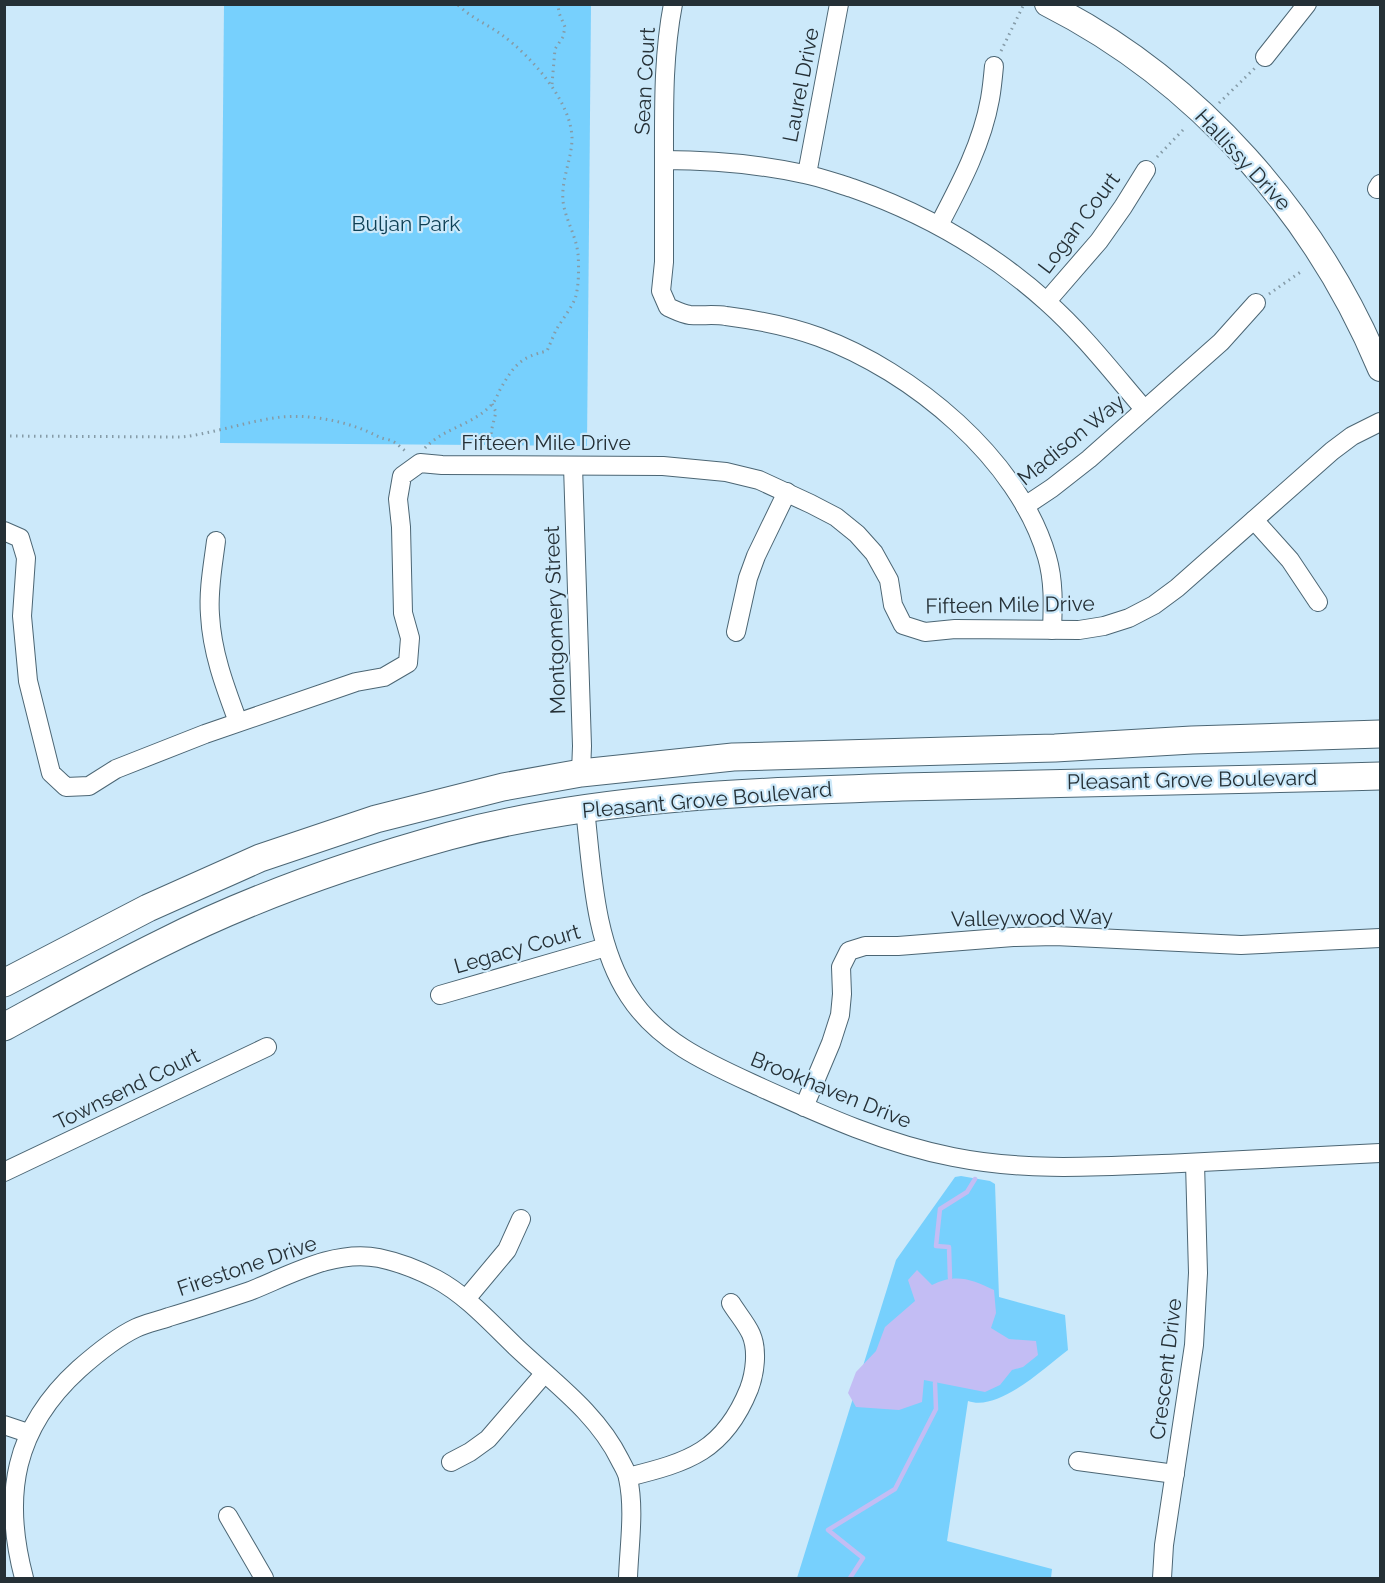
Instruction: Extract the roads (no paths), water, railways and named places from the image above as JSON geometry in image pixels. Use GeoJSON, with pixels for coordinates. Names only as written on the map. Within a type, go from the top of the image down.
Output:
{"type":"FeatureCollection","features":[{"type":"Feature","properties":{"kind":"main road"},"geometry":{"type":"LineString","coordinates":[[1321,736],[1380,714]]}},
{"type":"Feature","properties":{"kind":"main road","name":"Pleasant Grove Boulevard"},"geometry":{"type":"LineString","coordinates":[[4,983],[148,908],[260,858],[376,819],[503,787],[581,773],[733,757],[1076,747],[1150,742],[1380,734]]}},
{"type":"Feature","properties":{"kind":"main road"},"geometry":{"type":"LineString","coordinates":[[356,863],[399,832],[473,812],[558,794],[571,789],[581,773]]}},
{"type":"Feature","properties":{"kind":"main road","name":"Pleasant Grove Boulevard"},"geometry":{"type":"LineString","coordinates":[[4,1027],[164,942],[274,894],[356,863],[452,835],[526,818],[654,800],[735,793],[1044,783],[1192,782],[1380,776]]}},
{"type":"Feature","properties":{"kind":"main road"},"geometry":{"type":"LineString","coordinates":[[1324,778],[1380,794]]}},
{"type":"Feature","properties":{"kind":"street","name":"Sean Court"},"geometry":{"type":"LineString","coordinates":[[673,4],[664,64],[664,262],[661,291],[668,307],[687,315],[720,315],[758,320],[819,337],[878,365],[924,395],[958,424],[987,455],[1025,506],[1047,559],[1052,585],[1052,630]]}},
{"type":"Feature","properties":{"kind":"street","name":"Laurel Drive"},"geometry":{"type":"LineString","coordinates":[[807,174],[839,4]]}},
{"type":"Feature","properties":{"kind":"street","name":"Hallissy Drive"},"geometry":{"type":"LineString","coordinates":[[1047,4],[1094,31],[1150,71],[1203,115],[1235,146],[1284,202],[1303,228],[1356,316],[1380,369]]}},
{"type":"Feature","properties":{"kind":"street"},"geometry":{"type":"LineString","coordinates":[[1265,57],[1307,4]]}},
{"type":"Feature","properties":{"kind":"street"},"geometry":{"type":"LineString","coordinates":[[939,225],[971,161],[990,99],[994,66]]}},
{"type":"Feature","properties":{"kind":"street"},"geometry":{"type":"LineString","coordinates":[[664,160],[737,163],[807,174],[877,197],[939,225],[993,259],[1047,302],[1084,339],[1144,410]]}},
{"type":"Feature","properties":{"kind":"street","name":"Logan Court"},"geometry":{"type":"LineString","coordinates":[[1047,302],[1099,241],[1146,170]]}},
{"type":"Feature","properties":{"kind":"street","name":"Madison Way"},"geometry":{"type":"LineString","coordinates":[[1025,506],[1089,459],[1221,342],[1256,303]]}},
{"type":"Feature","properties":{"kind":"street","name":"Fifteen Mile Drive"},"geometry":{"type":"LineString","coordinates":[[238,722],[356,682],[384,677],[408,663],[410,638],[403,613],[398,499],[402,476],[420,463],[663,466],[716,471],[759,480],[836,518],[857,534],[874,553],[889,580],[893,605],[903,625],[925,632],[955,629],[1080,630],[1104,626],[1129,618],[1154,605],[1177,588],[1332,451],[1352,436],[1380,422]]}},
{"type":"Feature","properties":{"kind":"street","name":"Montgomery Street"},"geometry":{"type":"LineString","coordinates":[[573,466],[581,773]]}},
{"type":"Feature","properties":{"kind":"street"},"geometry":{"type":"LineString","coordinates":[[736,632],[748,578],[756,556],[787,492]]}},
{"type":"Feature","properties":{"kind":"street"},"geometry":{"type":"LineString","coordinates":[[1254,520],[1290,560],[1318,602]]}},
{"type":"Feature","properties":{"kind":"street"},"geometry":{"type":"LineString","coordinates":[[4,531],[20,538],[26,558],[22,616],[28,681],[51,773],[66,787],[89,786],[116,769],[238,722],[217,664],[212,640],[210,586],[216,541]]}},
{"type":"Feature","properties":{"kind":"street","name":"Brookhaven Drive"},"geometry":{"type":"LineString","coordinates":[[585,809],[600,920],[606,947],[616,974],[629,997],[644,1016],[678,1047],[708,1064],[804,1107],[893,1142],[952,1157],[1001,1165],[1048,1168],[1380,1153]]}},
{"type":"Feature","properties":{"kind":"street","name":"Valleywood Way"},"geometry":{"type":"LineString","coordinates":[[804,1107],[831,1043],[840,1015],[841,967],[849,951],[865,946],[898,946],[1013,937],[1065,937],[1241,945],[1380,938]]}},
{"type":"Feature","properties":{"kind":"street","name":"Legacy Court"},"geometry":{"type":"LineString","coordinates":[[440,995],[606,947]]}},
{"type":"Feature","properties":{"kind":"street","name":"Townsend Court"},"geometry":{"type":"LineString","coordinates":[[5,1171],[267,1047]]}},
{"type":"Feature","properties":{"kind":"street","name":"Crescent Drive"},"geometry":{"type":"LineString","coordinates":[[1162,1578],[1164,1545],[1194,1345],[1198,1273],[1196,1163]]}},
{"type":"Feature","properties":{"kind":"street"},"geometry":{"type":"LineString","coordinates":[[465,1299],[507,1250],[521,1218]]}},
{"type":"Feature","properties":{"kind":"street","name":"Firestone Drive"},"geometry":{"type":"LineString","coordinates":[[24,1578],[17,1550],[15,1510],[20,1453],[28,1433],[45,1404],[64,1382],[98,1352],[136,1328],[248,1291],[322,1262],[353,1257],[378,1257],[437,1279],[465,1299],[580,1405],[604,1432],[628,1477],[631,1510],[628,1578]]}},
{"type":"Feature","properties":{"kind":"street"},"geometry":{"type":"LineString","coordinates":[[628,1477],[656,1470],[697,1454],[722,1436],[733,1422],[752,1380],[755,1357],[751,1335],[731,1303]]}},
{"type":"Feature","properties":{"kind":"street"},"geometry":{"type":"LineString","coordinates":[[451,1462],[488,1439],[544,1374]]}},
{"type":"Feature","properties":{"kind":"street"},"geometry":{"type":"LineString","coordinates":[[4,1425],[28,1433]]}},
{"type":"Feature","properties":{"kind":"street"},"geometry":{"type":"LineString","coordinates":[[1078,1461],[1175,1474]]}},
{"type":"Feature","properties":{"kind":"street"},"geometry":{"type":"LineString","coordinates":[[228,1516],[264,1578]]}},
{"type":"Feature","properties":{"kind":"waterway"},"geometry":{"type":"LineString","coordinates":[[950,1278],[949,1247],[936,1246],[940,1209],[967,1192],[975,1179]]}},
{"type":"Feature","properties":{"kind":"waterway"},"geometry":{"type":"LineString","coordinates":[[850,1578],[863,1558],[828,1530],[895,1489],[936,1409],[935,1383]]}},
{"type":"Feature","properties":{"kind":"park label","name":"Buljan Park"},"geometry":{"type":"Point","coordinates":[406,224]}}]}
